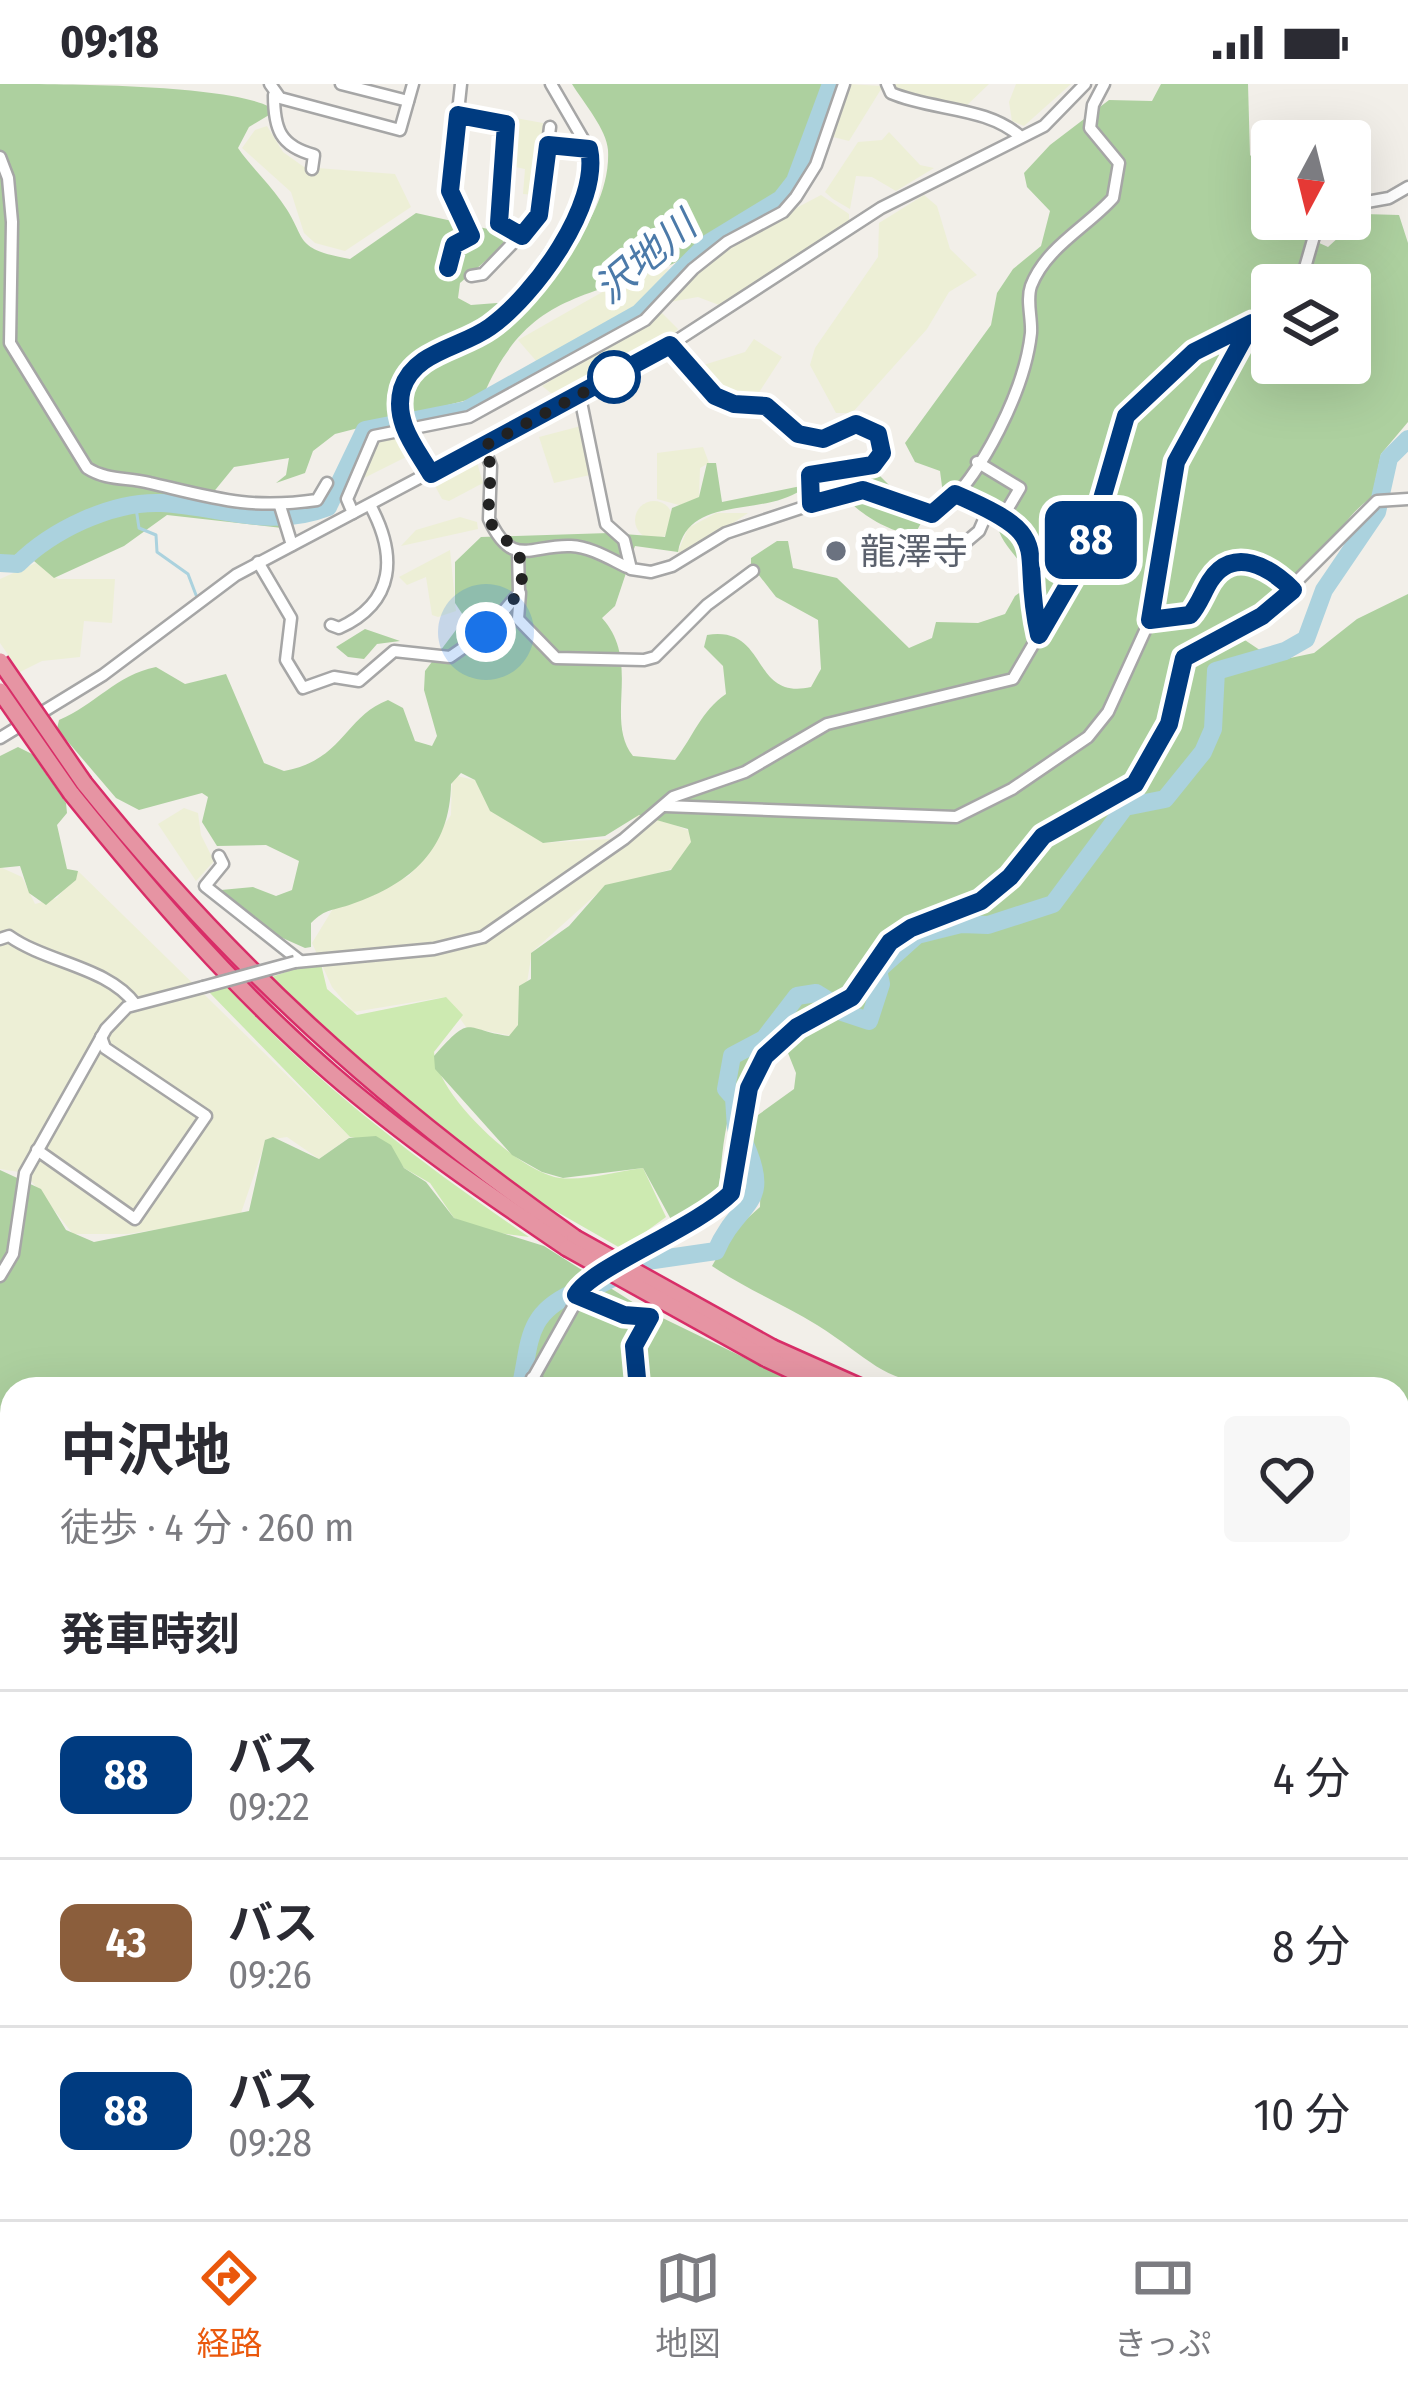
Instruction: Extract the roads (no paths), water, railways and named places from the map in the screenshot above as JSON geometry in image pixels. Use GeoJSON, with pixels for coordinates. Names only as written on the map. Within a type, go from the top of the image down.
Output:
{"type":"FeatureCollection","features":[{"type":"Feature","properties":{"kind":"highway"},"geometry":{"type":"LineString","coordinates":[[0,661],[77,788]]}},
{"type":"Feature","properties":{"kind":"highway"},"geometry":{"type":"LineString","coordinates":[[0,692],[184,929],[314,1058],[439,1160],[571,1243],[811,1377]]}},
{"type":"Feature","properties":{"kind":"highway"},"geometry":{"type":"LineString","coordinates":[[769,1353],[833,1377]]}},
{"type":"Feature","properties":{"kind":"street"},"geometry":{"type":"LineString","coordinates":[[341,84],[408,101]]}},
{"type":"Feature","properties":{"kind":"street"},"geometry":{"type":"LineString","coordinates":[[313,169],[314,155],[290,148],[280,136],[272,90],[400,130],[412,84]]}},
{"type":"Feature","properties":{"kind":"street"},"geometry":{"type":"LineString","coordinates":[[448,268],[454,245],[471,236],[450,191],[461,84]]}},
{"type":"Feature","properties":{"kind":"street"},"geometry":{"type":"LineString","coordinates":[[431,474],[408,437],[400,407],[415,368],[495,323],[538,277],[590,189],[589,149],[551,84]]}},
{"type":"Feature","properties":{"kind":"street"},"geometry":{"type":"LineString","coordinates":[[353,513],[347,499],[374,436],[469,417],[535,384],[645,320],[727,242],[784,212],[816,166],[844,84]]}},
{"type":"Feature","properties":{"kind":"street"},"geometry":{"type":"LineString","coordinates":[[887,84],[891,93],[908,100],[998,121],[1021,137]]}},
{"type":"Feature","properties":{"kind":"street"},"geometry":{"type":"LineString","coordinates":[[2,733],[103,675],[258,562],[580,397],[670,345],[881,208],[1053,120],[1085,84]]}},
{"type":"Feature","properties":{"kind":"street"},"geometry":{"type":"LineString","coordinates":[[518,552],[580,547],[651,572],[673,566],[726,533],[863,490],[932,514],[955,494],[977,462],[1021,378],[1031,333],[1032,285],[1075,228],[1113,198],[1119,164],[1090,128],[1093,105],[1104,84]]}},
{"type":"Feature","properties":{"kind":"street"},"geometry":{"type":"LineString","coordinates":[[458,115],[506,124],[499,223],[522,236]]}},
{"type":"Feature","properties":{"kind":"street"},"geometry":{"type":"LineString","coordinates":[[471,276],[484,274],[539,215],[550,128]]}},
{"type":"Feature","properties":{"kind":"street"},"geometry":{"type":"LineString","coordinates":[[548,145],[589,149]]}},
{"type":"Feature","properties":{"kind":"street"},"geometry":{"type":"LineString","coordinates":[[0,157],[8,178],[12,222],[10,343],[87,468],[103,477],[151,483],[282,514],[317,500],[327,483]]}},
{"type":"Feature","properties":{"kind":"street"},"geometry":{"type":"LineString","coordinates":[[1371,201],[1408,187]]}},
{"type":"Feature","properties":{"kind":"street"},"geometry":{"type":"LineString","coordinates":[[0,1276],[13,1254],[17,1199],[37,1150],[101,1037],[117,1016],[135,1004],[298,962],[434,950],[482,937],[673,797],[746,772],[827,724],[1007,682],[1086,554],[1126,416],[1194,352],[1251,324]]}},
{"type":"Feature","properties":{"kind":"street"},"geometry":{"type":"LineString","coordinates":[[661,807],[968,814],[1097,728],[1150,620],[1176,462],[1251,325]]}},
{"type":"Feature","properties":{"kind":"street"},"geometry":{"type":"LineString","coordinates":[[670,345],[715,396],[734,404],[766,406],[798,434],[823,439],[856,424],[878,434],[882,453],[873,465],[810,475],[811,504]]}},
{"type":"Feature","properties":{"kind":"street"},"geometry":{"type":"LineString","coordinates":[[580,397],[606,524],[625,540],[627,567]]}},
{"type":"Feature","properties":{"kind":"street"},"geometry":{"type":"LineString","coordinates":[[484,446],[491,466],[488,519],[518,552],[518,620],[556,658],[655,657],[706,605],[753,572]]}},
{"type":"Feature","properties":{"kind":"street"},"geometry":{"type":"LineString","coordinates":[[977,462],[1020,488],[1004,515]]}},
{"type":"Feature","properties":{"kind":"street"},"geometry":{"type":"LineString","coordinates":[[955,494],[1004,515],[1028,535],[1039,635]]}},
{"type":"Feature","properties":{"kind":"street"},"geometry":{"type":"LineString","coordinates":[[533,1377],[590,1276],[670,1238],[731,1193],[754,1075],[784,1036],[852,997],[890,942],[911,928],[981,901],[1010,877],[1043,836],[1124,794],[1160,748],[1184,658],[1262,616],[1293,590],[1367,508],[1377,501],[1408,499]]}},
{"type":"Feature","properties":{"kind":"street"},"geometry":{"type":"LineString","coordinates":[[331,625],[339,628],[366,616],[383,592],[388,540],[370,505]]}},
{"type":"Feature","properties":{"kind":"street"},"geometry":{"type":"LineString","coordinates":[[960,547],[979,531],[988,508]]}},
{"type":"Feature","properties":{"kind":"street"},"geometry":{"type":"LineString","coordinates":[[282,514],[292,545]]}},
{"type":"Feature","properties":{"kind":"street"},"geometry":{"type":"LineString","coordinates":[[258,562],[288,610],[292,633],[286,660],[303,688],[334,677],[359,681],[394,651],[450,657],[486,632],[520,590]]}},
{"type":"Feature","properties":{"kind":"street"},"geometry":{"type":"LineString","coordinates":[[1150,620],[1190,615],[1219,570],[1235,562],[1262,565],[1293,590]]}},
{"type":"Feature","properties":{"kind":"street"},"geometry":{"type":"LineString","coordinates":[[219,856],[224,864],[205,886],[298,962]]}},
{"type":"Feature","properties":{"kind":"street"},"geometry":{"type":"LineString","coordinates":[[0,939],[9,936],[65,965],[122,986],[135,1004]]}},
{"type":"Feature","properties":{"kind":"street"},"geometry":{"type":"LineString","coordinates":[[37,1150],[135,1219],[206,1116],[105,1048],[101,1037]]}},
{"type":"Feature","properties":{"kind":"street"},"geometry":{"type":"LineString","coordinates":[[576,1295],[624,1315],[650,1317],[634,1346],[637,1377]]}},
{"type":"Feature","properties":{"kind":"waterway","name":"沢地川"},"geometry":{"type":"LineString","coordinates":[[0,563],[18,564],[47,540],[83,520],[122,507],[161,503],[265,517],[328,507],[365,430],[466,410],[639,313],[707,244],[781,199],[795,181],[831,84]]}},
{"type":"Feature","properties":{"kind":"waterway"},"geometry":{"type":"LineString","coordinates":[[842,1012],[869,1021],[881,984],[878,970],[917,935],[961,924],[988,925],[1053,904],[1125,807],[1165,799],[1203,752],[1213,729],[1216,671],[1285,651],[1306,639],[1324,590],[1377,512],[1389,458],[1408,439]]}},
{"type":"Feature","properties":{"kind":"waterway"},"geometry":{"type":"LineString","coordinates":[[136,508],[139,528],[156,535],[157,552],[188,574],[196,595]]}},
{"type":"Feature","properties":{"kind":"waterway"},"geometry":{"type":"LineString","coordinates":[[736,1128],[734,1098],[726,1089],[732,1056],[764,1039],[797,996],[816,993],[834,1004]]}},
{"type":"Feature","properties":{"kind":"waterway"},"geometry":{"type":"LineString","coordinates":[[587,1291],[647,1261],[716,1251],[754,1191],[752,1163],[744,1142]]}},
{"type":"Feature","properties":{"kind":"waterway"},"geometry":{"type":"LineString","coordinates":[[522,1377],[538,1321],[573,1293]]}},
{"type":"Feature","properties":{"kind":"place","name":"龍澤寺"},"geometry":{"type":"Point","coordinates":[836,551]}}]}
